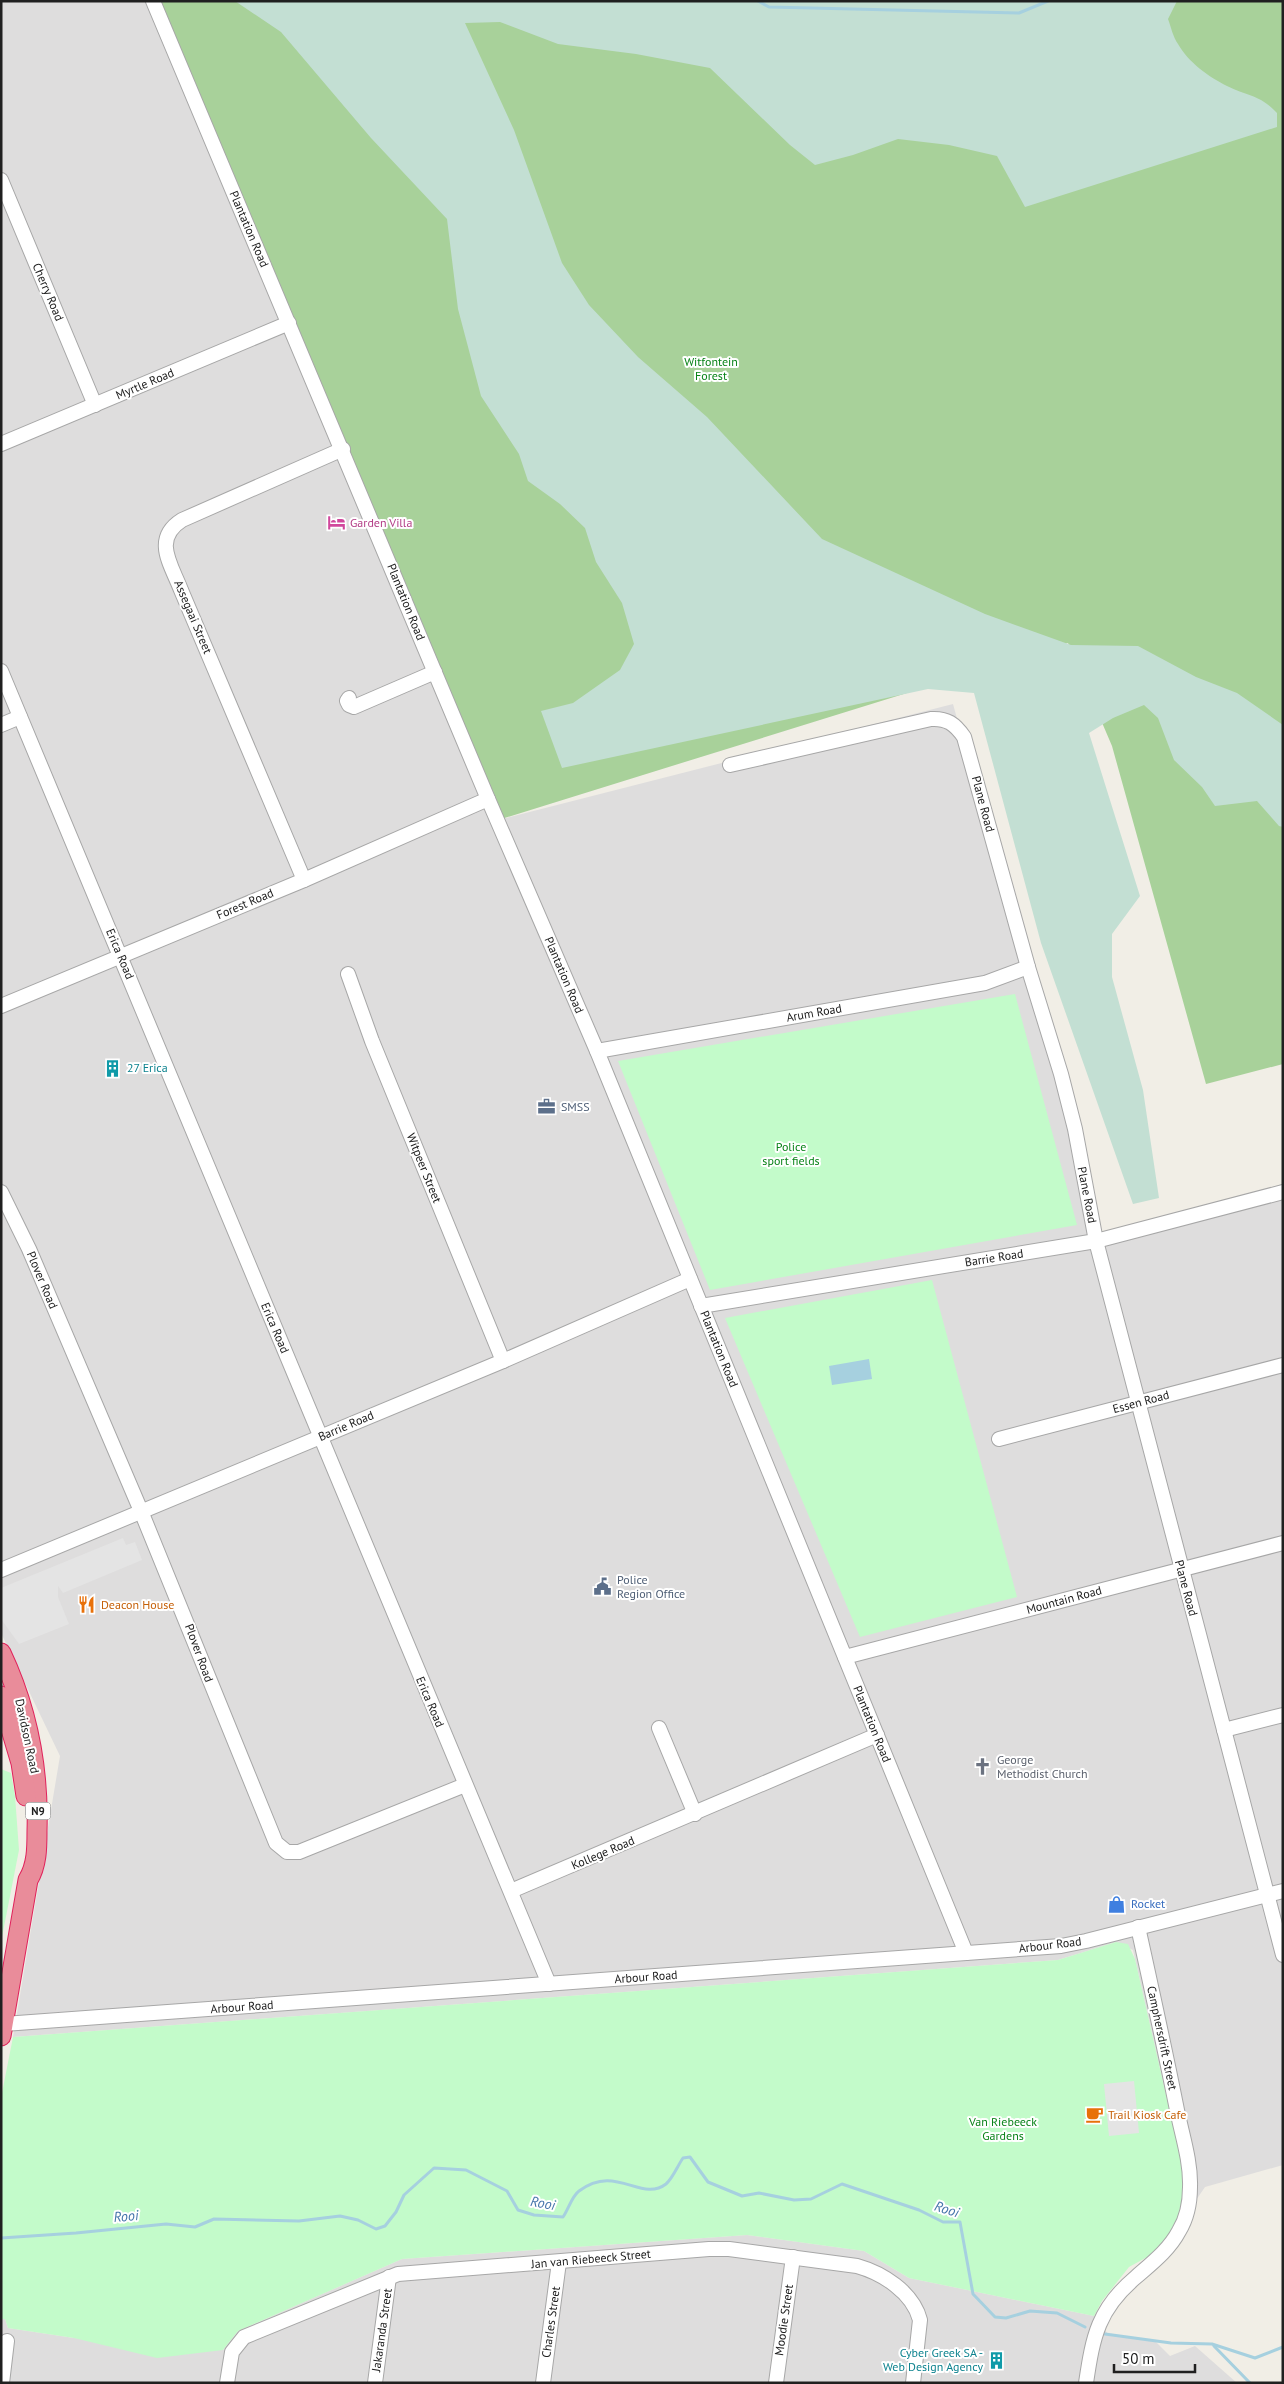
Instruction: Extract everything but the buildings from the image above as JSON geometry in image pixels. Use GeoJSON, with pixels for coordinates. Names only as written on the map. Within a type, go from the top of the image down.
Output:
{"type":"FeatureCollection","features":[{"type":"Feature","properties":{"kind":"highway","name":"Davidson Road"},"geometry":{"type":"LineString","coordinates":[[1,1653],[23,1709],[37,1783],[37,1848],[33,1870],[28,1880]]}},
{"type":"Feature","properties":{"kind":"highway","name":"Davidson Road"},"geometry":{"type":"LineString","coordinates":[[1,1696],[25,1785],[28,1880],[2,2030]]}},
{"type":"Feature","properties":{"kind":"street","name":"Plantation Road"},"geometry":{"type":"LineString","coordinates":[[153,1],[343,449],[488,799],[597,1051],[966,1953]]}},
{"type":"Feature","properties":{"kind":"street","name":"Cherry Road"},"geometry":{"type":"LineString","coordinates":[[1,180],[95,405]]}},
{"type":"Feature","properties":{"kind":"street","name":"Myrtle Road"},"geometry":{"type":"LineString","coordinates":[[1,444],[288,323]]}},
{"type":"Feature","properties":{"kind":"street","name":"Assegaai Street"},"geometry":{"type":"LineString","coordinates":[[304,880],[181,590],[166,550],[165,538],[172,526],[182,520],[343,449]]}},
{"type":"Feature","properties":{"kind":"street","name":"Erica Road"},"geometry":{"type":"LineString","coordinates":[[1,671],[549,1984]]}},
{"type":"Feature","properties":{"kind":"street"},"geometry":{"type":"LineString","coordinates":[[349,698],[347,701],[349,705],[354,707],[435,672]]}},
{"type":"Feature","properties":{"kind":"street"},"geometry":{"type":"LineString","coordinates":[[1,724],[20,717]]}},
{"type":"Feature","properties":{"kind":"street","name":"Plane Road"},"geometry":{"type":"LineString","coordinates":[[730,766],[942,718],[958,728],[967,746],[1028,967],[1061,1074],[1075,1129],[1096,1241],[1137,1404],[1283,1955]]}},
{"type":"Feature","properties":{"kind":"street","name":"Forest Road"},"geometry":{"type":"LineString","coordinates":[[1,1006],[304,880],[488,799]]}},
{"type":"Feature","properties":{"kind":"street","name":"Arum Road"},"geometry":{"type":"LineString","coordinates":[[597,1051],[985,982],[1028,967]]}},
{"type":"Feature","properties":{"kind":"street","name":"Witpeer Street"},"geometry":{"type":"LineString","coordinates":[[348,974],[372,1041],[503,1361]]}},
{"type":"Feature","properties":{"kind":"street","name":"Plover Road"},"geometry":{"type":"LineString","coordinates":[[1,1192],[29,1249],[189,1624],[213,1692],[272,1837],[282,1849],[292,1854],[307,1850],[465,1785]]}},
{"type":"Feature","properties":{"kind":"street","name":"Barrie Road"},"geometry":{"type":"LineString","coordinates":[[701,1306],[1096,1241],[1283,1192]]}},
{"type":"Feature","properties":{"kind":"street","name":"Barrie Road"},"geometry":{"type":"LineString","coordinates":[[1,1570],[503,1361],[690,1279]]}},
{"type":"Feature","properties":{"kind":"street","name":"Essen Road"},"geometry":{"type":"LineString","coordinates":[[1000,1439],[1283,1366]]}},
{"type":"Feature","properties":{"kind":"street","name":"Mountain Road"},"geometry":{"type":"LineString","coordinates":[[845,1657],[1283,1543]]}},
{"type":"Feature","properties":{"kind":"street"},"geometry":{"type":"LineString","coordinates":[[1224,1730],[1283,1715]]}},
{"type":"Feature","properties":{"kind":"street"},"geometry":{"type":"LineString","coordinates":[[659,1728],[695,1814]]}},
{"type":"Feature","properties":{"kind":"street","name":"Kollege Road"},"geometry":{"type":"LineString","coordinates":[[511,1891],[877,1735]]}},
{"type":"Feature","properties":{"kind":"street","name":"Arbour Road"},"geometry":{"type":"LineString","coordinates":[[2,2030],[549,1984],[1060,1946],[1283,1891]]}},
{"type":"Feature","properties":{"kind":"street","name":"Camphersdrift Street"},"geometry":{"type":"LineString","coordinates":[[1086,2383],[1093,2338],[1104,2312],[1115,2297],[1153,2263],[1172,2242],[1186,2214],[1190,2188],[1188,2166],[1167,2057],[1138,1927]]}},
{"type":"Feature","properties":{"kind":"street","name":"Jan van Riebeeck Street"},"geometry":{"type":"LineString","coordinates":[[227,2383],[230,2358],[239,2341],[260,2328],[389,2277],[408,2272],[560,2262],[709,2249],[793,2257],[857,2266],[873,2272],[901,2290],[913,2302],[920,2320],[913,2383]]}},
{"type":"Feature","properties":{"kind":"street","name":"Moodie Street"},"geometry":{"type":"LineString","coordinates":[[776,2383],[793,2257]]}},
{"type":"Feature","properties":{"kind":"street","name":"Charles Street"},"geometry":{"type":"LineString","coordinates":[[544,2383],[560,2262]]}},
{"type":"Feature","properties":{"kind":"street","name":"Jakaranda Street"},"geometry":{"type":"LineString","coordinates":[[375,2383],[389,2277]]}},
{"type":"Feature","properties":{"kind":"street"},"geometry":{"type":"LineString","coordinates":[[2,2383],[7,2341]]}},
{"type":"Feature","properties":{"kind":"shaded area"},"geometry":{"type":"Polygon","coordinates":[[[1,1],[160,1],[498,820],[953,704],[1099,1233],[1283,1184],[1283,2165],[1205,2187],[1181,2222],[1186,2183],[1133,1950],[1116,1942],[1058,1960],[13,2037],[60,1756],[1,1633],[1,1]]]}},
{"type":"Feature","properties":{"kind":"shaded area"},"geometry":{"type":"Polygon","coordinates":[[[123,1538],[126,1545],[135,1542],[142,1560],[63,1593],[58,1586],[58,1597],[69,1624],[19,1644],[1,1619],[1,1588],[123,1538]]]}},
{"type":"Feature","properties":{"kind":"shaded area"},"geometry":{"type":"Polygon","coordinates":[[[1134,2081],[1139,2133],[1109,2136],[1104,2084],[1134,2081]]]}},
{"type":"Feature","properties":{"kind":"shaded area"},"geometry":{"type":"Polygon","coordinates":[[[747,2235],[864,2251],[909,2278],[1094,2316],[1108,2334],[1154,2340],[1170,2356],[1195,2346],[1237,2383],[1,2383],[1,2319],[5,2319],[8,2328],[74,2338],[223,2350],[238,2331],[402,2259],[747,2235]]]}},
{"type":"Feature","properties":{"kind":"green space","name":"Witfontein Forest"},"geometry":{"type":"Polygon","coordinates":[[[160,1],[1283,1],[1283,1064],[1206,1084],[1112,746],[1068,643],[498,820],[160,1]]]}},
{"type":"Feature","properties":{"kind":"green space"},"geometry":{"type":"Polygon","coordinates":[[[235,1],[1177,1],[1168,19],[1176,41],[1187,57],[1213,78],[1259,99],[1277,113],[1277,127],[1025,207],[997,156],[949,145],[898,139],[853,155],[815,165],[790,145],[710,68],[636,54],[558,44],[500,22],[465,23],[514,130],[562,263],[589,305],[638,357],[707,417],[822,539],[985,614],[1071,645],[1138,646],[1196,677],[1237,693],[1283,725],[1283,827],[1279,826],[1257,801],[1215,806],[1202,787],[1174,760],[1158,718],[1144,705],[1113,718],[1089,733],[1140,896],[1112,934],[1112,977],[1143,1090],[1159,1198],[1133,1204],[1041,943],[974,693],[928,689],[562,768],[541,711],[573,703],[620,670],[634,644],[622,603],[596,562],[585,528],[560,504],[528,481],[519,454],[481,396],[458,309],[447,219],[371,138],[281,32],[235,1]]]}},
{"type":"Feature","properties":{"kind":"green space","name":"Police sport fields"},"geometry":{"type":"Polygon","coordinates":[[[1015,994],[1077,1225],[710,1290],[618,1061],[1015,994]]]}},
{"type":"Feature","properties":{"kind":"green space"},"geometry":{"type":"Polygon","coordinates":[[[932,1280],[1017,1597],[860,1637],[725,1318],[932,1280]]]}},
{"type":"Feature","properties":{"kind":"green space"},"geometry":{"type":"Polygon","coordinates":[[[1,1769],[11,1773],[15,1796],[19,1850],[1,1942],[1,1769]]]}},
{"type":"Feature","properties":{"kind":"green space","name":"Van Riebeeck Gardens"},"geometry":{"type":"Polygon","coordinates":[[[1116,1942],[1128,1944],[1135,1959],[1186,2183],[1181,2222],[1160,2250],[1129,2267],[1102,2301],[1094,2316],[909,2278],[864,2251],[747,2235],[402,2259],[238,2331],[223,2350],[157,2358],[74,2338],[8,2328],[5,2319],[1,2319],[1,2098],[13,2037],[1058,1960],[1116,1942]]]}},
{"type":"Feature","properties":{"kind":"water"},"geometry":{"type":"Polygon","coordinates":[[[869,1359],[872,1379],[832,1385],[829,1366],[869,1359]]]}},
{"type":"Feature","properties":{"kind":"waterway"},"geometry":{"type":"LineString","coordinates":[[758,1],[769,7],[1019,13],[1048,1]]}},
{"type":"Feature","properties":{"kind":"waterway","name":"Rooi"},"geometry":{"type":"LineString","coordinates":[[1,2238],[166,2224],[195,2227],[214,2219],[299,2221],[340,2216],[358,2220],[376,2229],[385,2226],[396,2212],[404,2195],[434,2168],[466,2170],[507,2191],[518,2210],[534,2215],[563,2217],[577,2193],[592,2183],[616,2181],[647,2189],[657,2189],[669,2181],[683,2158],[690,2157],[708,2182],[742,2196],[759,2193],[794,2200],[811,2199],[842,2184],[919,2210],[943,2222],[960,2222],[973,2294],[995,2317],[1006,2318],[1030,2311],[1057,2313],[1085,2327]]}},
{"type":"Feature","properties":{"kind":"waterway","name":"Rooi"},"geometry":{"type":"LineString","coordinates":[[1105,2334],[1171,2343],[1212,2344],[1255,2358],[1283,2347]]}},
{"type":"Feature","properties":{"kind":"waterway"},"geometry":{"type":"LineString","coordinates":[[1214,2346],[1250,2383]]}},
{"type":"Feature","properties":{"kind":"place","name":"Garden Villa"},"geometry":{"type":"Point","coordinates":[336,523]}},
{"type":"Feature","properties":{"kind":"place","name":"27 Erica"},"geometry":{"type":"Point","coordinates":[113,1068]}},
{"type":"Feature","properties":{"kind":"place","name":"SMSS"},"geometry":{"type":"Point","coordinates":[547,1107]}},
{"type":"Feature","properties":{"kind":"place","name":"Police Region Office"},"geometry":{"type":"Point","coordinates":[603,1587]}},
{"type":"Feature","properties":{"kind":"place","name":"Deacon House"},"geometry":{"type":"Point","coordinates":[87,1605]}},
{"type":"Feature","properties":{"kind":"place","name":"George Methodist Church"},"geometry":{"type":"Point","coordinates":[983,1767]}},
{"type":"Feature","properties":{"kind":"place","name":"Rocket"},"geometry":{"type":"Point","coordinates":[1117,1904]}},
{"type":"Feature","properties":{"kind":"place","name":"Trail Kiosk Cafe"},"geometry":{"type":"Point","coordinates":[1094,2115]}},
{"type":"Feature","properties":{"kind":"place","name":"Cyber Greek SA - Web Design Agency"},"geometry":{"type":"Point","coordinates":[997,2360]}}]}
